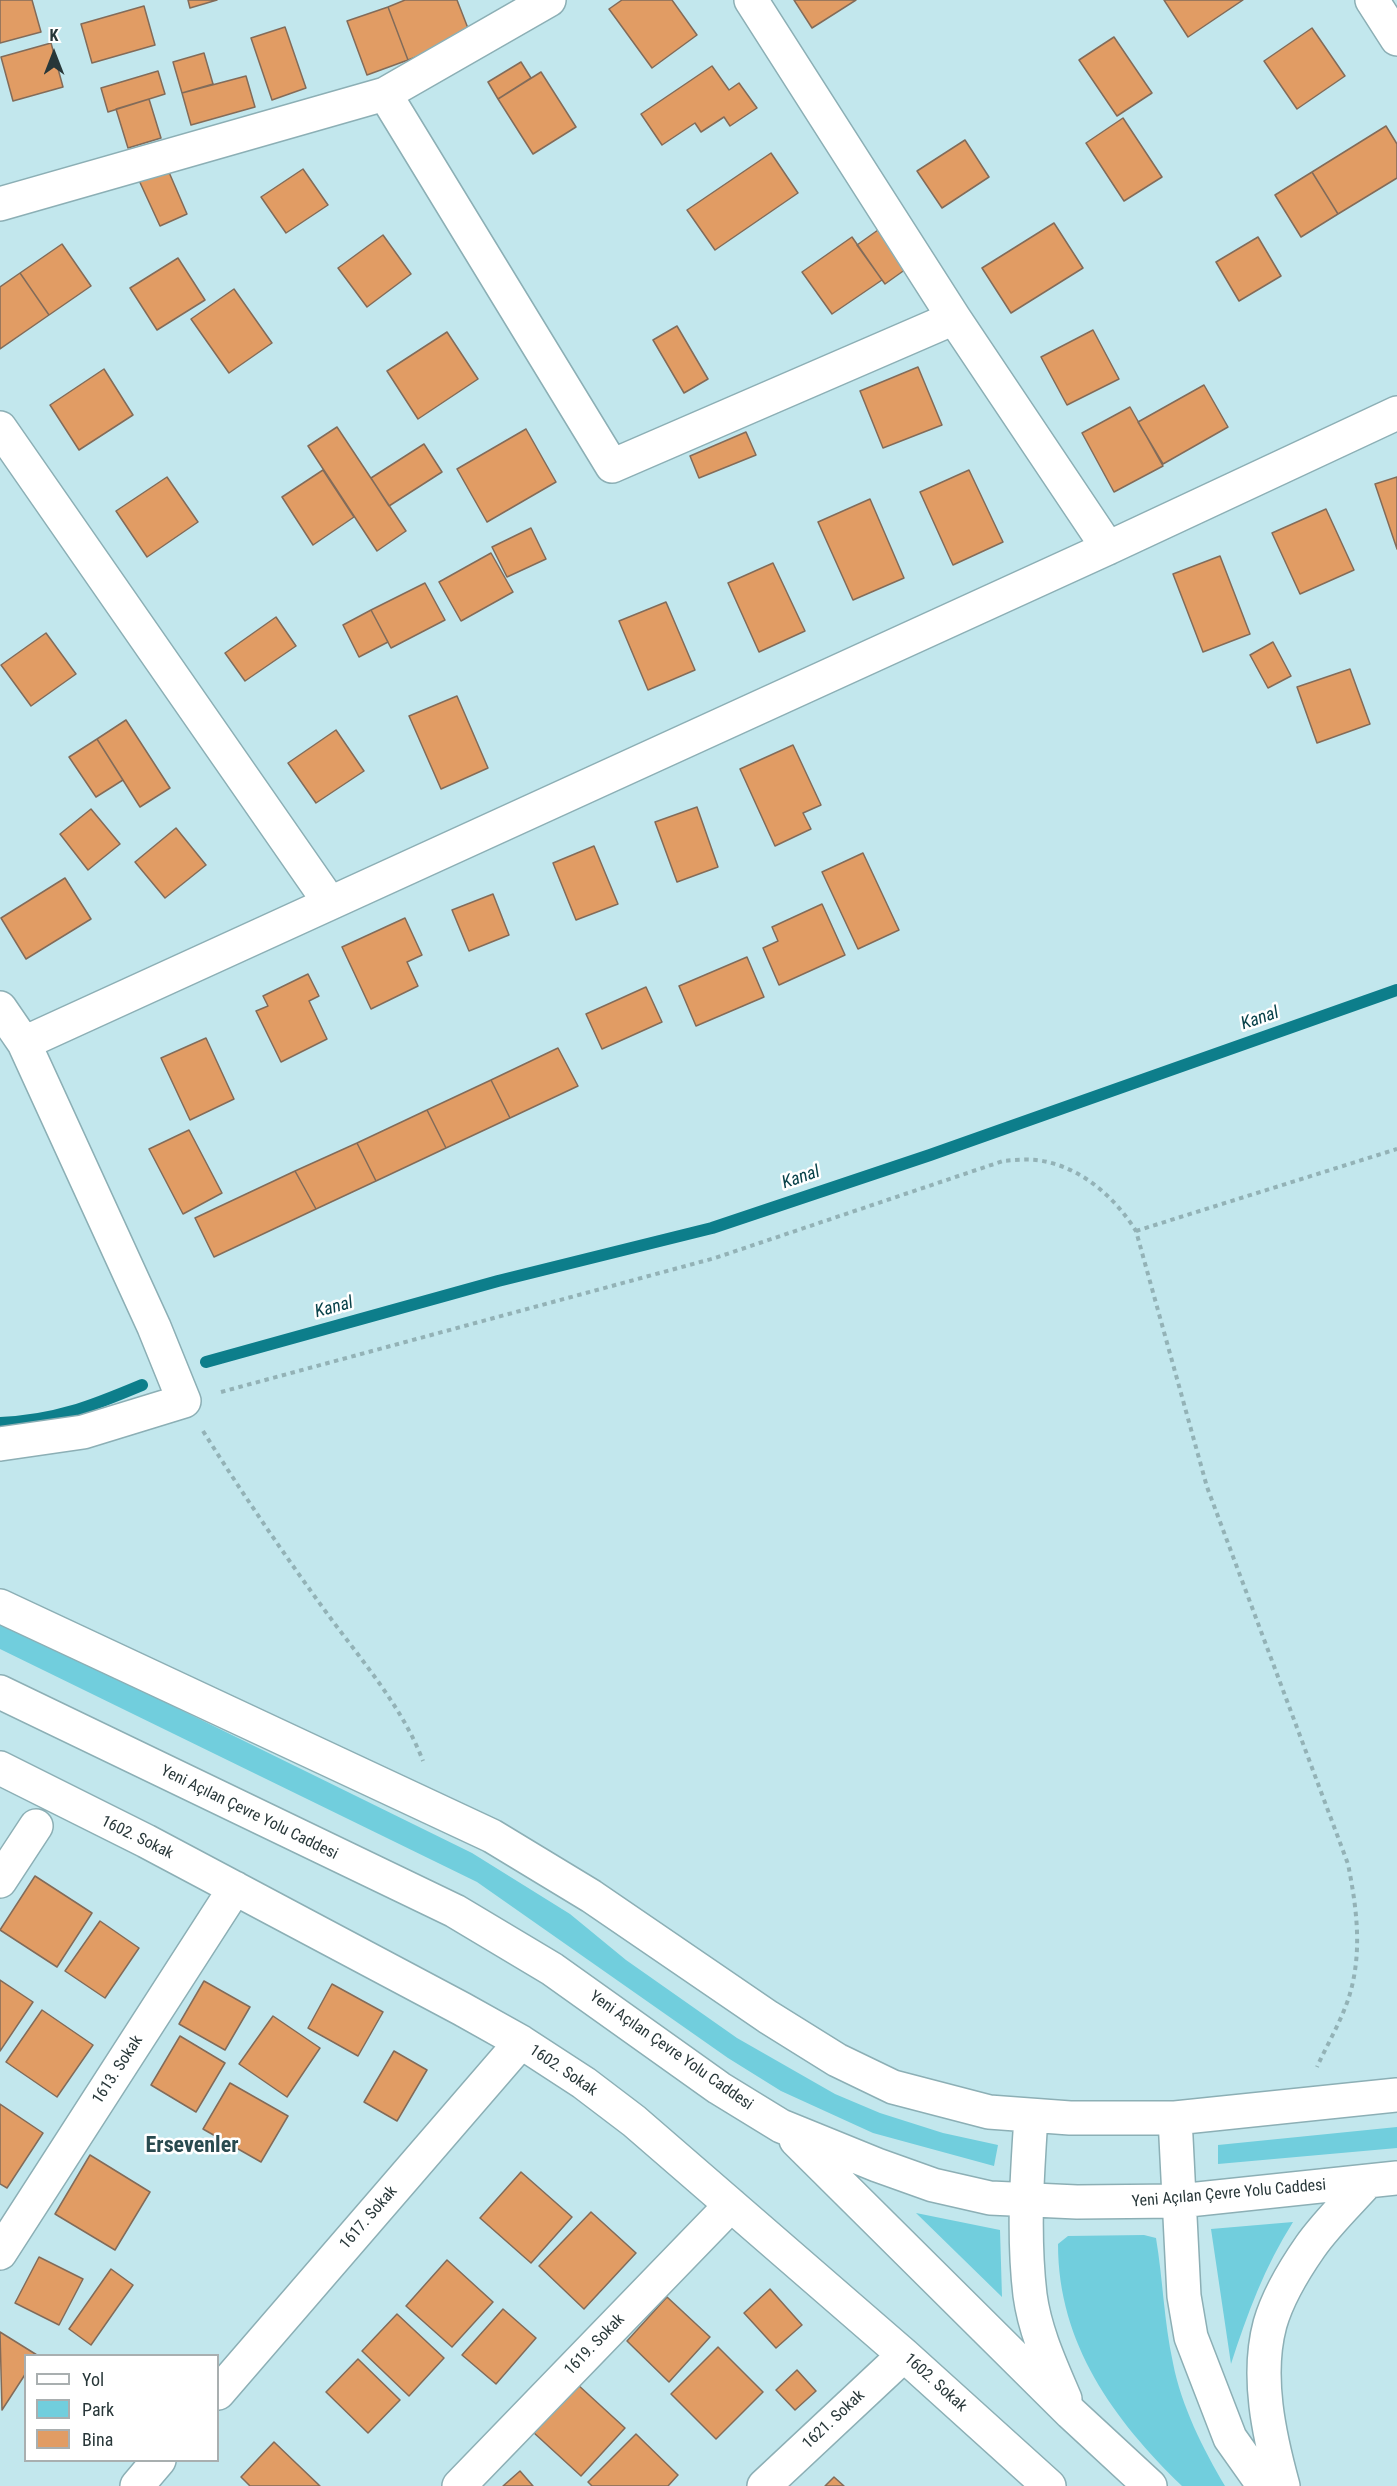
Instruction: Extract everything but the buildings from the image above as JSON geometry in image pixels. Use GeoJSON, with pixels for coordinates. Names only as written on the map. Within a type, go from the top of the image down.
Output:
{"type":"FeatureCollection","features":[{"type":"Feature","properties":{"kind":"street"},"geometry":{"type":"LineString","coordinates":[[0,204],[385,94],[549,0]]}},
{"type":"Feature","properties":{"kind":"street"},"geometry":{"type":"LineString","coordinates":[[751,0],[954,318],[1108,548]]}},
{"type":"Feature","properties":{"kind":"street"},"geometry":{"type":"LineString","coordinates":[[1372,0],[1397,39]]}},
{"type":"Feature","properties":{"kind":"street"},"geometry":{"type":"LineString","coordinates":[[385,94],[612,466],[954,318]]}},
{"type":"Feature","properties":{"kind":"street"},"geometry":{"type":"LineString","coordinates":[[24,1043],[1108,548],[1397,413]]}},
{"type":"Feature","properties":{"kind":"street"},"geometry":{"type":"LineString","coordinates":[[0,428],[330,903]]}},
{"type":"Feature","properties":{"kind":"street"},"geometry":{"type":"LineString","coordinates":[[0,1008],[24,1043],[154,1327],[184,1401],[83,1432],[0,1444]]}},
{"type":"Feature","properties":{"kind":"street"},"geometry":{"type":"LineString","coordinates":[[0,1606],[492,1836],[544,1866],[768,2017],[837,2060],[893,2086],[944,2102],[989,2112],[1031,2117],[1174,2118],[1397,2095]]}},
{"type":"Feature","properties":{"kind":"street","name":"Yeni Açılan Çevre Yolu Caddesi"},"geometry":{"type":"LineString","coordinates":[[0,1692],[455,1911],[552,1970],[720,2088],[782,2126],[828,2147],[933,2185],[990,2198],[1025,2201],[1179,2201],[1382,2180]]}},
{"type":"Feature","properties":{"kind":"street","name":"1602. Sokak"},"geometry":{"type":"LineString","coordinates":[[0,1768],[235,1888],[521,2042],[584,2083],[634,2121],[731,2205],[904,2355],[1049,2486]]}},
{"type":"Feature","properties":{"kind":"street"},"geometry":{"type":"LineString","coordinates":[[0,1881],[36,1826]]}},
{"type":"Feature","properties":{"kind":"street","name":"1613. Sokak"},"geometry":{"type":"LineString","coordinates":[[0,2253],[235,1888]]}},
{"type":"Feature","properties":{"kind":"street","name":"1617. Sokak"},"geometry":{"type":"LineString","coordinates":[[219,2392],[521,2042]]}},
{"type":"Feature","properties":{"kind":"street"},"geometry":{"type":"LineString","coordinates":[[1031,2117],[1025,2201],[1030,2297],[1042,2344],[1071,2413]]}},
{"type":"Feature","properties":{"kind":"street"},"geometry":{"type":"LineString","coordinates":[[1174,2118],[1184,2296],[1191,2337],[1230,2438],[1264,2486]]}},
{"type":"Feature","properties":{"kind":"street"},"geometry":{"type":"LineString","coordinates":[[782,2126],[1071,2413],[1150,2486]]}},
{"type":"Feature","properties":{"kind":"street"},"geometry":{"type":"LineString","coordinates":[[1283,2486],[1266,2402],[1265,2362],[1270,2324],[1286,2284],[1311,2245],[1382,2180]]}},
{"type":"Feature","properties":{"kind":"street","name":"1619. Sokak"},"geometry":{"type":"LineString","coordinates":[[459,2486],[731,2205]]}},
{"type":"Feature","properties":{"kind":"street","name":"1621. Sokak"},"geometry":{"type":"LineString","coordinates":[[764,2486],[904,2355]]}},
{"type":"Feature","properties":{"kind":"street"},"geometry":{"type":"LineString","coordinates":[[137,2486],[157,2462]]}},
{"type":"Feature","properties":{"kind":"path"},"geometry":{"type":"LineString","coordinates":[[1136,1231],[1397,1149]]}},
{"type":"Feature","properties":{"kind":"path"},"geometry":{"type":"LineString","coordinates":[[435,1809],[429,1777],[409,1729],[263,1526],[184,1401],[715,1258],[1003,1161],[1036,1160],[1060,1166],[1100,1187],[1124,1212],[1136,1231],[1207,1487],[1348,1864],[1357,1906],[1358,1947],[1348,1999],[1299,2105]]}},
{"type":"Feature","properties":{"kind":"green space"},"geometry":{"type":"Polygon","coordinates":[[[0,1621],[472,1853],[570,1914],[626,1960],[737,2038],[835,2094],[880,2113],[943,2133],[998,2145],[994,2166],[873,2133],[781,2091],[728,2058],[477,1882],[0,1649],[0,1621]]]}},
{"type":"Feature","properties":{"kind":"green space"},"geometry":{"type":"Polygon","coordinates":[[[1397,2127],[1397,2148],[1218,2164],[1218,2145],[1397,2127]]]}},
{"type":"Feature","properties":{"kind":"green space"},"geometry":{"type":"Polygon","coordinates":[[[916,2213],[1000,2230],[1002,2297],[916,2213]]]}},
{"type":"Feature","properties":{"kind":"green space"},"geometry":{"type":"Polygon","coordinates":[[[1293,2222],[1258,2291],[1231,2364],[1211,2229],[1293,2222]]]}},
{"type":"Feature","properties":{"kind":"green space"},"geometry":{"type":"Polygon","coordinates":[[[1144,2235],[1156,2238],[1170,2348],[1181,2395],[1201,2442],[1225,2486],[1182,2486],[1157,2461],[1113,2407],[1094,2378],[1079,2347],[1068,2315],[1061,2280],[1058,2244],[1068,2236],[1144,2235]]]}},
{"type":"Feature","properties":{"kind":"waterway","name":"Kanal"},"geometry":{"type":"LineString","coordinates":[[206,1362],[498,1281],[712,1228],[930,1155],[1397,990]]}},
{"type":"Feature","properties":{"kind":"waterway","name":"Kanal"},"geometry":{"type":"LineString","coordinates":[[0,1423],[56,1416],[106,1400],[142,1385]]}},
{"type":"Feature","properties":{"kind":"district","name":"Ersevenler"},"geometry":{"type":"Point","coordinates":[192,2146]}}]}
